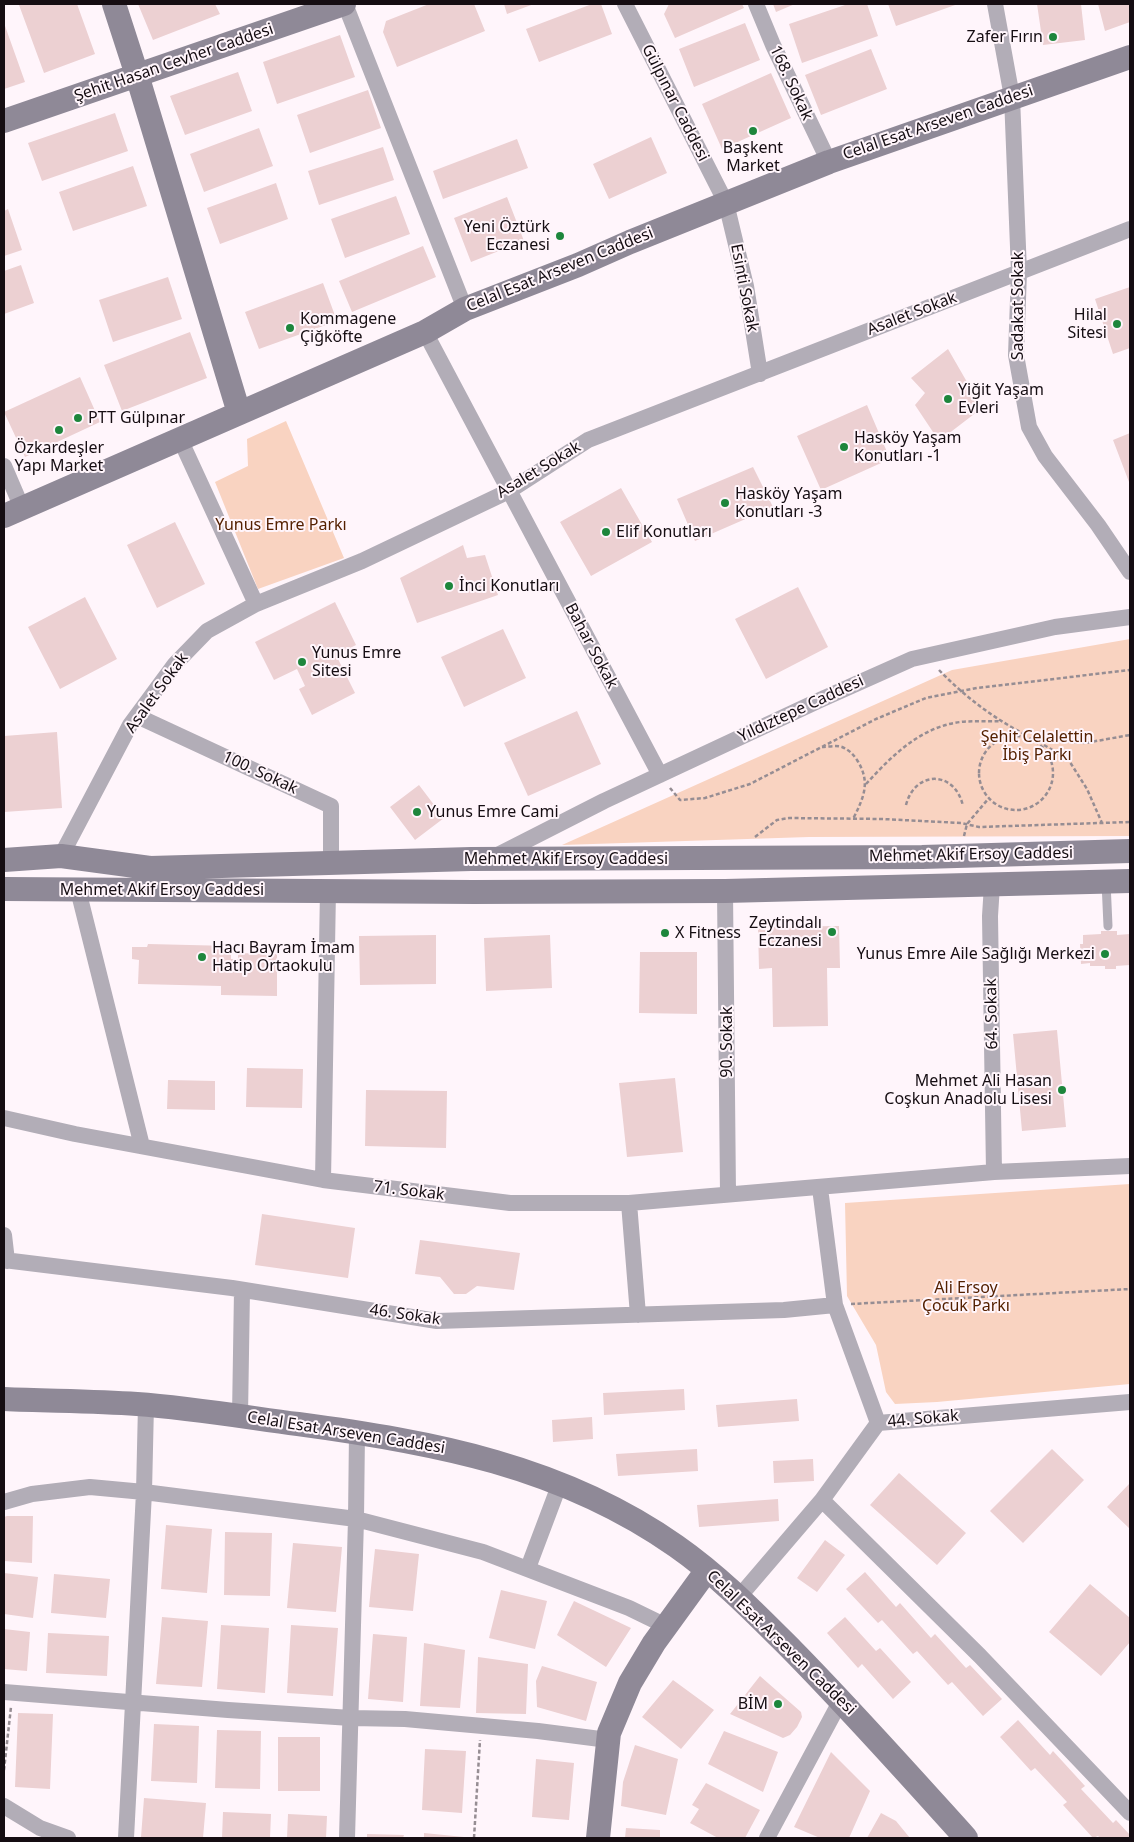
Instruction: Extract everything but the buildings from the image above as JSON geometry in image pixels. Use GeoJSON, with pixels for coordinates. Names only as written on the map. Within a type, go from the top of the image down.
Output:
{"type":"FeatureCollection","features":[{"type":"Feature","properties":{"kind":"main road"},"geometry":{"type":"LineString","coordinates":[[114,4],[239,413]]}},
{"type":"Feature","properties":{"kind":"main road","name":"Şehit Hasan Cevher Caddesi"},"geometry":{"type":"LineString","coordinates":[[4,122],[345,4]]}},
{"type":"Feature","properties":{"kind":"main road","name":"Celal Esat Arseven Caddesi"},"geometry":{"type":"LineString","coordinates":[[13,512],[425,332],[465,308],[578,265],[829,162],[1130,57]]}},
{"type":"Feature","properties":{"kind":"main road","name":"Mehmet Akif Ersoy Caddesi"},"geometry":{"type":"LineString","coordinates":[[4,860],[61,856],[150,868],[490,859],[960,856],[1130,851]]}},
{"type":"Feature","properties":{"kind":"main road","name":"Mehmet Akif Ersoy Caddesi"},"geometry":{"type":"LineString","coordinates":[[4,889],[464,892],[726,891],[1130,881]]}},
{"type":"Feature","properties":{"kind":"main road","name":"Celal Esat Arseven Caddesi"},"geometry":{"type":"LineString","coordinates":[[4,1399],[146,1405],[357,1432],[422,1443],[519,1468],[560,1483],[604,1503],[676,1546],[739,1597],[841,1700],[966,1838]]}},
{"type":"Feature","properties":{"kind":"main road"},"geometry":{"type":"LineString","coordinates":[[598,1838],[609,1733],[630,1683],[666,1626],[707,1570]]}},
{"type":"Feature","properties":{"kind":"street"},"geometry":{"type":"LineString","coordinates":[[345,4],[465,308]]}},
{"type":"Feature","properties":{"kind":"street","name":"168. Sokak"},"geometry":{"type":"LineString","coordinates":[[756,4],[773,46],[829,162]]}},
{"type":"Feature","properties":{"kind":"street","name":"Sadakat Sokak"},"geometry":{"type":"LineString","coordinates":[[995,4],[1012,97],[1019,272],[1016,355],[1029,427],[1045,456],[1098,525],[1130,572]]}},
{"type":"Feature","properties":{"kind":"street","name":"Gülpınar Caddesi"},"geometry":{"type":"LineString","coordinates":[[630,6],[726,203]]}},
{"type":"Feature","properties":{"kind":"street","name":"Esinti Sokak"},"geometry":{"type":"LineString","coordinates":[[726,203],[746,286],[760,374]]}},
{"type":"Feature","properties":{"kind":"street","name":"Asalet Sokak"},"geometry":{"type":"LineString","coordinates":[[61,856],[130,725],[175,664],[207,631],[256,604],[362,561],[509,491],[588,440],[1130,229]]}},
{"type":"Feature","properties":{"kind":"street","name":"Bahar Sokak"},"geometry":{"type":"LineString","coordinates":[[425,332],[660,775]]}},
{"type":"Feature","properties":{"kind":"street"},"geometry":{"type":"LineString","coordinates":[[180,439],[256,604]]}},
{"type":"Feature","properties":{"kind":"street"},"geometry":{"type":"LineString","coordinates":[[4,466],[13,512]]}},
{"type":"Feature","properties":{"kind":"street","name":"Yıldıztepe Caddesi"},"geometry":{"type":"LineString","coordinates":[[490,859],[604,801],[912,659],[1055,627],[1130,617]]}},
{"type":"Feature","properties":{"kind":"street","name":"100. Sokak"},"geometry":{"type":"LineString","coordinates":[[137,716],[330,806],[332,864]]}},
{"type":"Feature","properties":{"kind":"street","name":"64. Sokak"},"geometry":{"type":"LineString","coordinates":[[992,885],[990,916],[994,1172]]}},
{"type":"Feature","properties":{"kind":"street"},"geometry":{"type":"LineString","coordinates":[[78,890],[142,1146]]}},
{"type":"Feature","properties":{"kind":"street"},"geometry":{"type":"LineString","coordinates":[[323,1180],[328,890]]}},
{"type":"Feature","properties":{"kind":"street","name":"90. Sokak"},"geometry":{"type":"LineString","coordinates":[[726,891],[728,1194]]}},
{"type":"Feature","properties":{"kind":"street","name":"71. Sokak"},"geometry":{"type":"LineString","coordinates":[[4,1118],[75,1134],[323,1180],[510,1203],[629,1203],[994,1172],[1130,1166]]}},
{"type":"Feature","properties":{"kind":"street"},"geometry":{"type":"LineString","coordinates":[[820,1188],[835,1305],[878,1424]]}},
{"type":"Feature","properties":{"kind":"street"},"geometry":{"type":"LineString","coordinates":[[629,1203],[638,1314]]}},
{"type":"Feature","properties":{"kind":"street"},"geometry":{"type":"LineString","coordinates":[[4,1235],[6,1260]]}},
{"type":"Feature","properties":{"kind":"street","name":"46. Sokak"},"geometry":{"type":"LineString","coordinates":[[6,1260],[242,1290],[437,1322],[784,1310],[835,1305]]}},
{"type":"Feature","properties":{"kind":"street"},"geometry":{"type":"LineString","coordinates":[[240,1416],[242,1290]]}},
{"type":"Feature","properties":{"kind":"street","name":"44. Sokak"},"geometry":{"type":"LineString","coordinates":[[739,1597],[822,1500],[878,1424],[1130,1402]]}},
{"type":"Feature","properties":{"kind":"street"},"geometry":{"type":"LineString","coordinates":[[126,1838],[144,1492],[146,1405]]}},
{"type":"Feature","properties":{"kind":"street"},"geometry":{"type":"LineString","coordinates":[[347,1838],[357,1432]]}},
{"type":"Feature","properties":{"kind":"street"},"geometry":{"type":"LineString","coordinates":[[528,1568],[560,1483]]}},
{"type":"Feature","properties":{"kind":"street"},"geometry":{"type":"LineString","coordinates":[[4,1502],[32,1494],[90,1488],[144,1492],[356,1519],[483,1552],[628,1608],[666,1626]]}},
{"type":"Feature","properties":{"kind":"street"},"geometry":{"type":"LineString","coordinates":[[822,1500],[980,1656],[1130,1813]]}},
{"type":"Feature","properties":{"kind":"street"},"geometry":{"type":"LineString","coordinates":[[8,1693],[351,1718],[405,1720],[538,1731],[608,1740]]}},
{"type":"Feature","properties":{"kind":"street"},"geometry":{"type":"LineString","coordinates":[[767,1838],[841,1700]]}},
{"type":"Feature","properties":{"kind":"street"},"geometry":{"type":"LineString","coordinates":[[4,1806],[40,1828],[68,1838]]}},
{"type":"Feature","properties":{"kind":"lane"},"geometry":{"type":"LineString","coordinates":[[1106,882],[1108,926]]}},
{"type":"Feature","properties":{"kind":"path"},"geometry":{"type":"LineString","coordinates":[[926,656],[959,691],[1002,721],[1068,759],[1087,789],[1102,823]]}},
{"type":"Feature","properties":{"kind":"path"},"geometry":{"type":"LineString","coordinates":[[660,775],[680,800],[705,798],[750,784],[876,718],[926,698],[977,688],[1130,670]]}},
{"type":"Feature","properties":{"kind":"path"},"geometry":{"type":"LineString","coordinates":[[866,784],[887,761],[918,736],[954,723],[1002,721]]}},
{"type":"Feature","properties":{"kind":"path"},"geometry":{"type":"LineString","coordinates":[[1034,739],[1044,747],[1051,757],[1054,770],[1053,782],[1048,794],[1039,803],[1028,808],[1016,810],[1003,808],[984,793],[980,782],[979,769],[982,757],[989,747],[998,740],[1022,735],[1034,739],[1085,742],[1130,735]]}},
{"type":"Feature","properties":{"kind":"path"},"geometry":{"type":"LineString","coordinates":[[821,747],[840,746],[852,752],[862,768],[866,784],[861,804],[853,819]]}},
{"type":"Feature","properties":{"kind":"path"},"geometry":{"type":"LineString","coordinates":[[906,805],[908,796],[921,782],[930,779],[940,779],[956,788],[963,806]]}},
{"type":"Feature","properties":{"kind":"path"},"geometry":{"type":"LineString","coordinates":[[960,856],[967,824],[989,798]]}},
{"type":"Feature","properties":{"kind":"path"},"geometry":{"type":"LineString","coordinates":[[735,858],[760,832],[777,820],[789,818],[967,824],[979,827],[1130,822]]}},
{"type":"Feature","properties":{"kind":"path"},"geometry":{"type":"LineString","coordinates":[[835,1305],[1130,1289]]}},
{"type":"Feature","properties":{"kind":"path"},"geometry":{"type":"LineString","coordinates":[[4,1770],[8,1693]]}},
{"type":"Feature","properties":{"kind":"path"},"geometry":{"type":"LineString","coordinates":[[474,1838],[481,1726]]}},
{"type":"Feature","properties":{"kind":"green space","name":"Yunus Emre Parkı"},"geometry":{"type":"Polygon","coordinates":[[[286,421],[344,558],[258,589],[215,482],[248,466],[247,439],[286,421]]]}},
{"type":"Feature","properties":{"kind":"green space","name":"Şehit Celalettin İbiş Parkı"},"geometry":{"type":"Polygon","coordinates":[[[1130,639],[1130,836],[809,837],[562,845],[952,670],[1130,639]]]}},
{"type":"Feature","properties":{"kind":"green space","name":"Ali Ersoy Çocuk Parkı"},"geometry":{"type":"Polygon","coordinates":[[[1130,1184],[1130,1384],[937,1402],[895,1404],[886,1392],[876,1345],[847,1296],[845,1203],[1130,1184]]]}},
{"type":"Feature","properties":{"kind":"place","name":"Zafer Fırın"},"geometry":{"type":"Point","coordinates":[1053,37]}},
{"type":"Feature","properties":{"kind":"place","name":"Başkent Market"},"geometry":{"type":"Point","coordinates":[753,131]}},
{"type":"Feature","properties":{"kind":"place","name":"Yeni Öztürk Eczanesi"},"geometry":{"type":"Point","coordinates":[560,236]}},
{"type":"Feature","properties":{"kind":"place","name":"Hilal Sitesi"},"geometry":{"type":"Point","coordinates":[1117,324]}},
{"type":"Feature","properties":{"kind":"place","name":"Kommagene Çiğköfte"},"geometry":{"type":"Point","coordinates":[290,328]}},
{"type":"Feature","properties":{"kind":"place","name":"Yiğit Yaşam Evleri"},"geometry":{"type":"Point","coordinates":[948,399]}},
{"type":"Feature","properties":{"kind":"place","name":"PTT Gülpınar"},"geometry":{"type":"Point","coordinates":[78,418]}},
{"type":"Feature","properties":{"kind":"place","name":"Özkardeşler Yapı Market"},"geometry":{"type":"Point","coordinates":[59,430]}},
{"type":"Feature","properties":{"kind":"place","name":"Hasköy Yaşam Konutları -1"},"geometry":{"type":"Point","coordinates":[844,447]}},
{"type":"Feature","properties":{"kind":"place","name":"Hasköy Yaşam Konutları -3"},"geometry":{"type":"Point","coordinates":[725,503]}},
{"type":"Feature","properties":{"kind":"place","name":"Elif Konutları"},"geometry":{"type":"Point","coordinates":[606,532]}},
{"type":"Feature","properties":{"kind":"place","name":"İnci Konutları"},"geometry":{"type":"Point","coordinates":[449,586]}},
{"type":"Feature","properties":{"kind":"place","name":"Yunus Emre Sitesi"},"geometry":{"type":"Point","coordinates":[302,662]}},
{"type":"Feature","properties":{"kind":"place","name":"Yunus Emre Cami"},"geometry":{"type":"Point","coordinates":[417,812]}},
{"type":"Feature","properties":{"kind":"place","name":"Zeytindalı Eczanesi"},"geometry":{"type":"Point","coordinates":[832,932]}},
{"type":"Feature","properties":{"kind":"place","name":"X Fitness"},"geometry":{"type":"Point","coordinates":[665,933]}},
{"type":"Feature","properties":{"kind":"place","name":"Yunus Emre Aile Sağlığı Merkezi"},"geometry":{"type":"Point","coordinates":[1105,954]}},
{"type":"Feature","properties":{"kind":"place","name":"Hacı Bayram İmam Hatip Ortaokulu"},"geometry":{"type":"Point","coordinates":[202,957]}},
{"type":"Feature","properties":{"kind":"place","name":"Mehmet Ali Hasan Coşkun Anadolu Lisesi"},"geometry":{"type":"Point","coordinates":[1062,1090]}},
{"type":"Feature","properties":{"kind":"place","name":"BİM"},"geometry":{"type":"Point","coordinates":[778,1704]}}]}
